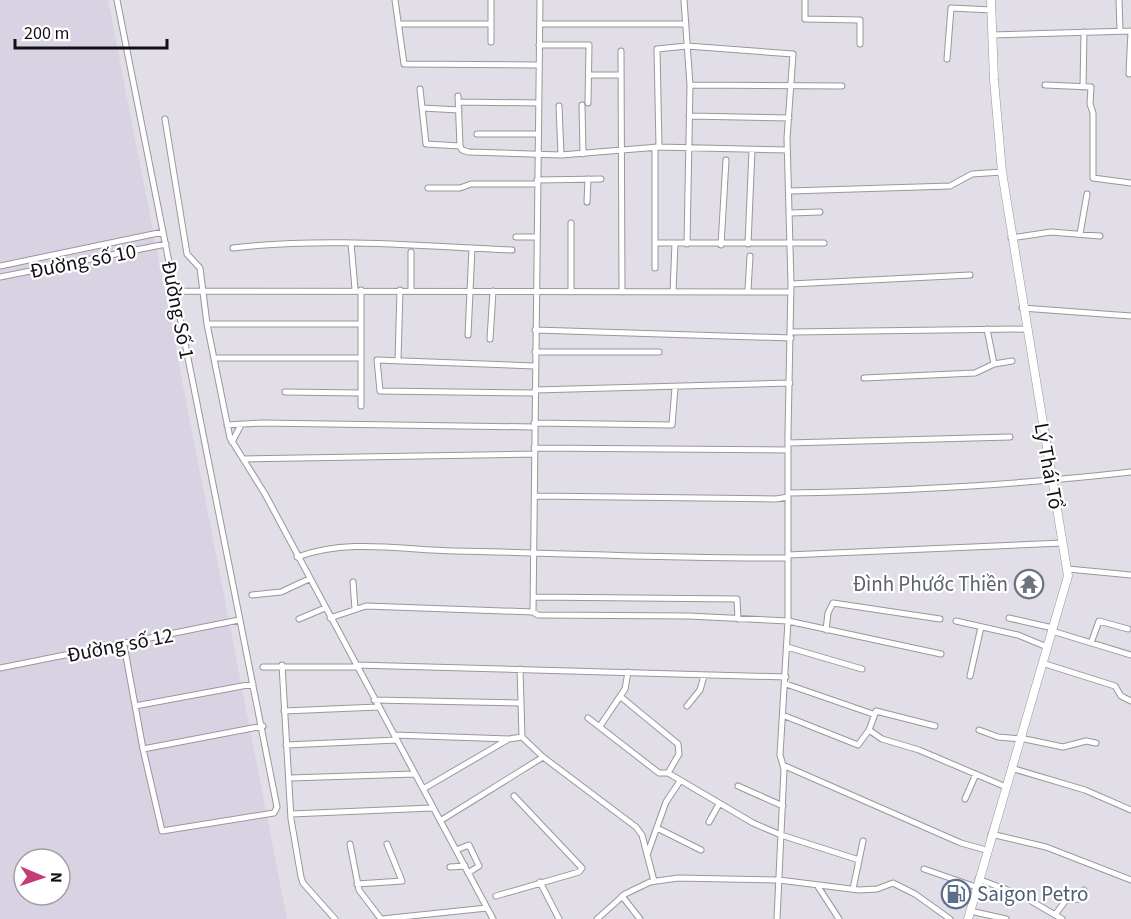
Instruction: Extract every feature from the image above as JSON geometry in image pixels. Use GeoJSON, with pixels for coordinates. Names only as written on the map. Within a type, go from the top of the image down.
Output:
{"type":"FeatureCollection","features":[{"type":"Feature","properties":{"kind":"main road","name":"Lý Thái Tổ"},"geometry":{"type":"LineString","coordinates":[[969,915],[986,850],[1065,591],[1068,569],[1022,308],[1002,172],[992,35],[992,0]]}},
{"type":"Feature","properties":{"kind":"street","name":"Đường Số 1"},"geometry":{"type":"LineString","coordinates":[[117,0],[239,620],[263,726],[277,807],[274,813],[162,831],[143,749]]}},
{"type":"Feature","properties":{"kind":"street"},"geometry":{"type":"LineString","coordinates":[[395,0],[405,64],[539,65]]}},
{"type":"Feature","properties":{"kind":"street"},"geometry":{"type":"LineString","coordinates":[[491,0],[491,42]]}},
{"type":"Feature","properties":{"kind":"street"},"geometry":{"type":"LineString","coordinates":[[533,612],[540,0]]}},
{"type":"Feature","properties":{"kind":"street"},"geometry":{"type":"LineString","coordinates":[[684,0],[690,85],[687,244]]}},
{"type":"Feature","properties":{"kind":"street"},"geometry":{"type":"LineString","coordinates":[[805,0],[805,19],[860,20],[860,44]]}},
{"type":"Feature","properties":{"kind":"street"},"geometry":{"type":"LineString","coordinates":[[1119,0],[1120,31]]}},
{"type":"Feature","properties":{"kind":"street"},"geometry":{"type":"LineString","coordinates":[[947,59],[951,8],[992,10]]}},
{"type":"Feature","properties":{"kind":"street"},"geometry":{"type":"LineString","coordinates":[[399,24],[491,24]]}},
{"type":"Feature","properties":{"kind":"street"},"geometry":{"type":"LineString","coordinates":[[540,24],[686,24]]}},
{"type":"Feature","properties":{"kind":"street"},"geometry":{"type":"LineString","coordinates":[[992,35],[1131,31],[1129,74]]}},
{"type":"Feature","properties":{"kind":"street"},"geometry":{"type":"LineString","coordinates":[[1083,87],[1084,32]]}},
{"type":"Feature","properties":{"kind":"street"},"geometry":{"type":"LineString","coordinates":[[539,45],[589,45],[588,103]]}},
{"type":"Feature","properties":{"kind":"street"},"geometry":{"type":"LineString","coordinates":[[655,268],[657,49],[663,46],[687,46],[793,54],[787,150],[791,213],[788,621],[780,755],[785,765],[777,919]]}},
{"type":"Feature","properties":{"kind":"street"},"geometry":{"type":"LineString","coordinates":[[621,51],[622,292]]}},
{"type":"Feature","properties":{"kind":"street"},"geometry":{"type":"LineString","coordinates":[[589,75],[621,75]]}},
{"type":"Feature","properties":{"kind":"street"},"geometry":{"type":"LineString","coordinates":[[690,85],[842,86]]}},
{"type":"Feature","properties":{"kind":"street"},"geometry":{"type":"LineString","coordinates":[[1045,85],[1091,87],[1093,178],[1131,183]]}},
{"type":"Feature","properties":{"kind":"street"},"geometry":{"type":"LineString","coordinates":[[420,89],[427,146],[460,146]]}},
{"type":"Feature","properties":{"kind":"street"},"geometry":{"type":"LineString","coordinates":[[538,103],[458,99],[462,150],[561,155],[657,147],[787,150]]}},
{"type":"Feature","properties":{"kind":"street"},"geometry":{"type":"LineString","coordinates":[[582,105],[583,154]]}},
{"type":"Feature","properties":{"kind":"street"},"geometry":{"type":"LineString","coordinates":[[559,106],[561,155]]}},
{"type":"Feature","properties":{"kind":"street"},"geometry":{"type":"LineString","coordinates":[[422,108],[459,110]]}},
{"type":"Feature","properties":{"kind":"street"},"geometry":{"type":"LineString","coordinates":[[689,116],[789,118]]}},
{"type":"Feature","properties":{"kind":"street"},"geometry":{"type":"LineString","coordinates":[[165,119],[187,254],[200,268],[207,324],[232,442],[244,459],[493,919]]}},
{"type":"Feature","properties":{"kind":"street"},"geometry":{"type":"LineString","coordinates":[[477,134],[538,134]]}},
{"type":"Feature","properties":{"kind":"street"},"geometry":{"type":"LineString","coordinates":[[748,244],[752,150]]}},
{"type":"Feature","properties":{"kind":"street"},"geometry":{"type":"LineString","coordinates":[[721,245],[726,160]]}},
{"type":"Feature","properties":{"kind":"street"},"geometry":{"type":"LineString","coordinates":[[790,191],[950,186],[972,174],[1002,172]]}},
{"type":"Feature","properties":{"kind":"street"},"geometry":{"type":"LineString","coordinates":[[587,202],[588,179]]}},
{"type":"Feature","properties":{"kind":"street"},"geometry":{"type":"LineString","coordinates":[[428,189],[460,188],[471,184],[601,179]]}},
{"type":"Feature","properties":{"kind":"street"},"geometry":{"type":"LineString","coordinates":[[1080,234],[1087,194]]}},
{"type":"Feature","properties":{"kind":"street"},"geometry":{"type":"LineString","coordinates":[[791,213],[820,212]]}},
{"type":"Feature","properties":{"kind":"street"},"geometry":{"type":"LineString","coordinates":[[571,223],[571,292]]}},
{"type":"Feature","properties":{"kind":"street","name":"Đường số 10"},"geometry":{"type":"LineString","coordinates":[[0,266],[163,232]]}},
{"type":"Feature","properties":{"kind":"street"},"geometry":{"type":"LineString","coordinates":[[1011,238],[1044,233],[1100,236]]}},
{"type":"Feature","properties":{"kind":"street"},"geometry":{"type":"LineString","coordinates":[[516,237],[537,237]]}},
{"type":"Feature","properties":{"kind":"street"},"geometry":{"type":"LineString","coordinates":[[233,248],[270,244],[351,243],[512,250]]}},
{"type":"Feature","properties":{"kind":"street"},"geometry":{"type":"LineString","coordinates":[[351,243],[361,324],[361,406]]}},
{"type":"Feature","properties":{"kind":"street"},"geometry":{"type":"LineString","coordinates":[[656,243],[721,245],[824,243]]}},
{"type":"Feature","properties":{"kind":"street"},"geometry":{"type":"LineString","coordinates":[[673,292],[675,243]]}},
{"type":"Feature","properties":{"kind":"street","name":"Đường số 10"},"geometry":{"type":"LineString","coordinates":[[0,278],[165,244]]}},
{"type":"Feature","properties":{"kind":"street"},"geometry":{"type":"LineString","coordinates":[[468,335],[472,248]]}},
{"type":"Feature","properties":{"kind":"street"},"geometry":{"type":"LineString","coordinates":[[411,252],[411,290]]}},
{"type":"Feature","properties":{"kind":"street"},"geometry":{"type":"LineString","coordinates":[[748,290],[750,256]]}},
{"type":"Feature","properties":{"kind":"street"},"geometry":{"type":"LineString","coordinates":[[791,284],[970,275]]}},
{"type":"Feature","properties":{"kind":"street"},"geometry":{"type":"LineString","coordinates":[[398,360],[400,290]]}},
{"type":"Feature","properties":{"kind":"street"},"geometry":{"type":"LineString","coordinates":[[175,291],[673,292],[748,290],[791,292]]}},
{"type":"Feature","properties":{"kind":"street"},"geometry":{"type":"LineString","coordinates":[[490,339],[493,291]]}},
{"type":"Feature","properties":{"kind":"street"},"geometry":{"type":"LineString","coordinates":[[1022,308],[1131,316]]}},
{"type":"Feature","properties":{"kind":"street"},"geometry":{"type":"LineString","coordinates":[[207,324],[361,324]]}},
{"type":"Feature","properties":{"kind":"street"},"geometry":{"type":"LineString","coordinates":[[987,329],[994,364]]}},
{"type":"Feature","properties":{"kind":"street"},"geometry":{"type":"LineString","coordinates":[[535,330],[791,335],[1026,329]]}},
{"type":"Feature","properties":{"kind":"street"},"geometry":{"type":"LineString","coordinates":[[535,352],[659,352]]}},
{"type":"Feature","properties":{"kind":"street"},"geometry":{"type":"LineString","coordinates":[[214,358],[361,358]]}},
{"type":"Feature","properties":{"kind":"street"},"geometry":{"type":"LineString","coordinates":[[535,366],[378,359],[379,391],[535,392],[790,383]]}},
{"type":"Feature","properties":{"kind":"street"},"geometry":{"type":"LineString","coordinates":[[864,378],[975,373],[994,364],[1012,361]]}},
{"type":"Feature","properties":{"kind":"street"},"geometry":{"type":"LineString","coordinates":[[227,425],[672,425],[675,388]]}},
{"type":"Feature","properties":{"kind":"street"},"geometry":{"type":"LineString","coordinates":[[285,392],[361,393]]}},
{"type":"Feature","properties":{"kind":"street"},"geometry":{"type":"LineString","coordinates":[[232,442],[242,424]]}},
{"type":"Feature","properties":{"kind":"street"},"geometry":{"type":"LineString","coordinates":[[788,443],[832,444],[1010,437]]}},
{"type":"Feature","properties":{"kind":"street"},"geometry":{"type":"LineString","coordinates":[[244,459],[534,451],[788,450]]}},
{"type":"Feature","properties":{"kind":"street"},"geometry":{"type":"LineString","coordinates":[[535,496],[776,499],[788,495],[1051,481],[1131,472]]}},
{"type":"Feature","properties":{"kind":"street"},"geometry":{"type":"LineString","coordinates":[[297,557],[322,549],[346,546],[788,556],[1063,543]]}},
{"type":"Feature","properties":{"kind":"street"},"geometry":{"type":"LineString","coordinates":[[1068,569],[1131,575]]}},
{"type":"Feature","properties":{"kind":"street"},"geometry":{"type":"LineString","coordinates":[[252,595],[281,592],[309,579]]}},
{"type":"Feature","properties":{"kind":"street"},"geometry":{"type":"LineString","coordinates":[[353,582],[355,609]]}},
{"type":"Feature","properties":{"kind":"street"},"geometry":{"type":"LineString","coordinates":[[534,597],[737,599],[738,619]]}},
{"type":"Feature","properties":{"kind":"street"},"geometry":{"type":"LineString","coordinates":[[826,630],[828,613],[833,603],[940,618]]}},
{"type":"Feature","properties":{"kind":"street"},"geometry":{"type":"LineString","coordinates":[[330,618],[366,606],[533,612],[538,615],[788,621],[941,654]]}},
{"type":"Feature","properties":{"kind":"street"},"geometry":{"type":"LineString","coordinates":[[299,619],[325,608]]}},
{"type":"Feature","properties":{"kind":"street"},"geometry":{"type":"LineString","coordinates":[[1009,618],[1131,655]]}},
{"type":"Feature","properties":{"kind":"street","name":"Đường số 12"},"geometry":{"type":"LineString","coordinates":[[0,668],[124,645],[239,620]]}},
{"type":"Feature","properties":{"kind":"street"},"geometry":{"type":"LineString","coordinates":[[956,621],[1018,635],[1047,646]]}},
{"type":"Feature","properties":{"kind":"street"},"geometry":{"type":"LineString","coordinates":[[1091,643],[1099,621],[1128,629]]}},
{"type":"Feature","properties":{"kind":"street"},"geometry":{"type":"LineString","coordinates":[[970,676],[981,627]]}},
{"type":"Feature","properties":{"kind":"street"},"geometry":{"type":"LineString","coordinates":[[124,645],[143,749],[263,726]]}},
{"type":"Feature","properties":{"kind":"street"},"geometry":{"type":"LineString","coordinates":[[787,647],[862,669]]}},
{"type":"Feature","properties":{"kind":"street"},"geometry":{"type":"LineString","coordinates":[[1042,663],[1115,686],[1121,696],[1131,701]]}},
{"type":"Feature","properties":{"kind":"street"},"geometry":{"type":"LineString","coordinates":[[282,665],[291,814],[303,883],[335,919]]}},
{"type":"Feature","properties":{"kind":"street"},"geometry":{"type":"LineString","coordinates":[[264,667],[282,665],[520,669],[786,677]]}},
{"type":"Feature","properties":{"kind":"street"},"geometry":{"type":"LineString","coordinates":[[520,669],[522,737],[543,757],[636,827],[642,835],[654,881]]}},
{"type":"Feature","properties":{"kind":"street"},"geometry":{"type":"LineString","coordinates":[[600,726],[621,697],[628,672]]}},
{"type":"Feature","properties":{"kind":"street"},"geometry":{"type":"LineString","coordinates":[[687,706],[700,690],[704,676]]}},
{"type":"Feature","properties":{"kind":"street"},"geometry":{"type":"LineString","coordinates":[[135,706],[253,684]]}},
{"type":"Feature","properties":{"kind":"street"},"geometry":{"type":"LineString","coordinates":[[786,684],[873,714]]}},
{"type":"Feature","properties":{"kind":"street"},"geometry":{"type":"LineString","coordinates":[[621,697],[678,744],[679,754],[668,773]]}},
{"type":"Feature","properties":{"kind":"street"},"geometry":{"type":"LineString","coordinates":[[374,700],[520,703]]}},
{"type":"Feature","properties":{"kind":"street"},"geometry":{"type":"LineString","coordinates":[[284,711],[378,707]]}},
{"type":"Feature","properties":{"kind":"street"},"geometry":{"type":"LineString","coordinates":[[784,716],[855,745],[861,743],[876,711],[935,726]]}},
{"type":"Feature","properties":{"kind":"street"},"geometry":{"type":"LineString","coordinates":[[588,718],[659,773],[668,773],[719,804],[781,835],[859,860]]}},
{"type":"Feature","properties":{"kind":"street"},"geometry":{"type":"LineString","coordinates":[[869,730],[882,739],[919,750],[1006,787]]}},
{"type":"Feature","properties":{"kind":"street"},"geometry":{"type":"LineString","coordinates":[[979,730],[998,737],[1063,747],[1086,741],[1096,743]]}},
{"type":"Feature","properties":{"kind":"street"},"geometry":{"type":"LineString","coordinates":[[286,745],[395,737],[508,739],[522,737]]}},
{"type":"Feature","properties":{"kind":"street"},"geometry":{"type":"LineString","coordinates":[[423,789],[508,739]]}},
{"type":"Feature","properties":{"kind":"street"},"geometry":{"type":"LineString","coordinates":[[440,821],[543,757]]}},
{"type":"Feature","properties":{"kind":"street"},"geometry":{"type":"LineString","coordinates":[[785,765],[961,843],[986,850]]}},
{"type":"Feature","properties":{"kind":"street"},"geometry":{"type":"LineString","coordinates":[[1011,768],[1085,790],[1131,810]]}},
{"type":"Feature","properties":{"kind":"street"},"geometry":{"type":"LineString","coordinates":[[290,778],[414,774]]}},
{"type":"Feature","properties":{"kind":"street"},"geometry":{"type":"LineString","coordinates":[[965,799],[976,774]]}},
{"type":"Feature","properties":{"kind":"street"},"geometry":{"type":"LineString","coordinates":[[646,855],[666,802],[680,781]]}},
{"type":"Feature","properties":{"kind":"street"},"geometry":{"type":"LineString","coordinates":[[738,786],[783,806]]}},
{"type":"Feature","properties":{"kind":"street"},"geometry":{"type":"LineString","coordinates":[[496,896],[579,872],[582,868],[514,796]]}},
{"type":"Feature","properties":{"kind":"street"},"geometry":{"type":"LineString","coordinates":[[709,822],[719,804]]}},
{"type":"Feature","properties":{"kind":"street"},"geometry":{"type":"LineString","coordinates":[[291,814],[432,808]]}},
{"type":"Feature","properties":{"kind":"street"},"geometry":{"type":"LineString","coordinates":[[657,828],[701,850]]}},
{"type":"Feature","properties":{"kind":"street"},"geometry":{"type":"LineString","coordinates":[[991,834],[1046,847],[1131,880]]}},
{"type":"Feature","properties":{"kind":"street"},"geometry":{"type":"LineString","coordinates":[[853,889],[862,841]]}},
{"type":"Feature","properties":{"kind":"street"},"geometry":{"type":"LineString","coordinates":[[357,884],[402,881],[387,843]]}},
{"type":"Feature","properties":{"kind":"street"},"geometry":{"type":"LineString","coordinates":[[350,844],[357,884],[382,919],[487,908]]}},
{"type":"Feature","properties":{"kind":"street"},"geometry":{"type":"LineString","coordinates":[[456,850],[468,844],[479,867],[468,873]]}},
{"type":"Feature","properties":{"kind":"street"},"geometry":{"type":"LineString","coordinates":[[461,860],[473,854]]}},
{"type":"Feature","properties":{"kind":"street"},"geometry":{"type":"LineString","coordinates":[[450,867],[465,867]]}},
{"type":"Feature","properties":{"kind":"street"},"geometry":{"type":"LineString","coordinates":[[924,869],[1021,895],[1062,919]]}},
{"type":"Feature","properties":{"kind":"street"},"geometry":{"type":"LineString","coordinates":[[597,919],[622,896],[654,881],[703,877],[779,880],[853,889],[877,889],[893,883],[915,894],[950,919]]}},
{"type":"Feature","properties":{"kind":"street"},"geometry":{"type":"LineString","coordinates":[[540,882],[559,919]]}},
{"type":"Feature","properties":{"kind":"street"},"geometry":{"type":"LineString","coordinates":[[817,885],[839,919]]}},
{"type":"Feature","properties":{"kind":"street"},"geometry":{"type":"LineString","coordinates":[[1055,915],[1066,900],[1079,899],[1083,890]]}},
{"type":"Feature","properties":{"kind":"street"},"geometry":{"type":"LineString","coordinates":[[622,896],[640,919]]}},
{"type":"Feature","properties":{"kind":"street"},"geometry":{"type":"LineString","coordinates":[[969,915],[1006,919]]}},
{"type":"Feature","properties":{"kind":"shaded area"},"geometry":{"type":"Polygon","coordinates":[[[0,0],[108,0],[287,919],[0,919],[0,0]]]}},
{"type":"Feature","properties":{"kind":"place","name":"Đình Phước Thiền"},"geometry":{"type":"Point","coordinates":[1029,584]}},
{"type":"Feature","properties":{"kind":"place","name":"Saigon Petro"},"geometry":{"type":"Point","coordinates":[956,894]}}]}
